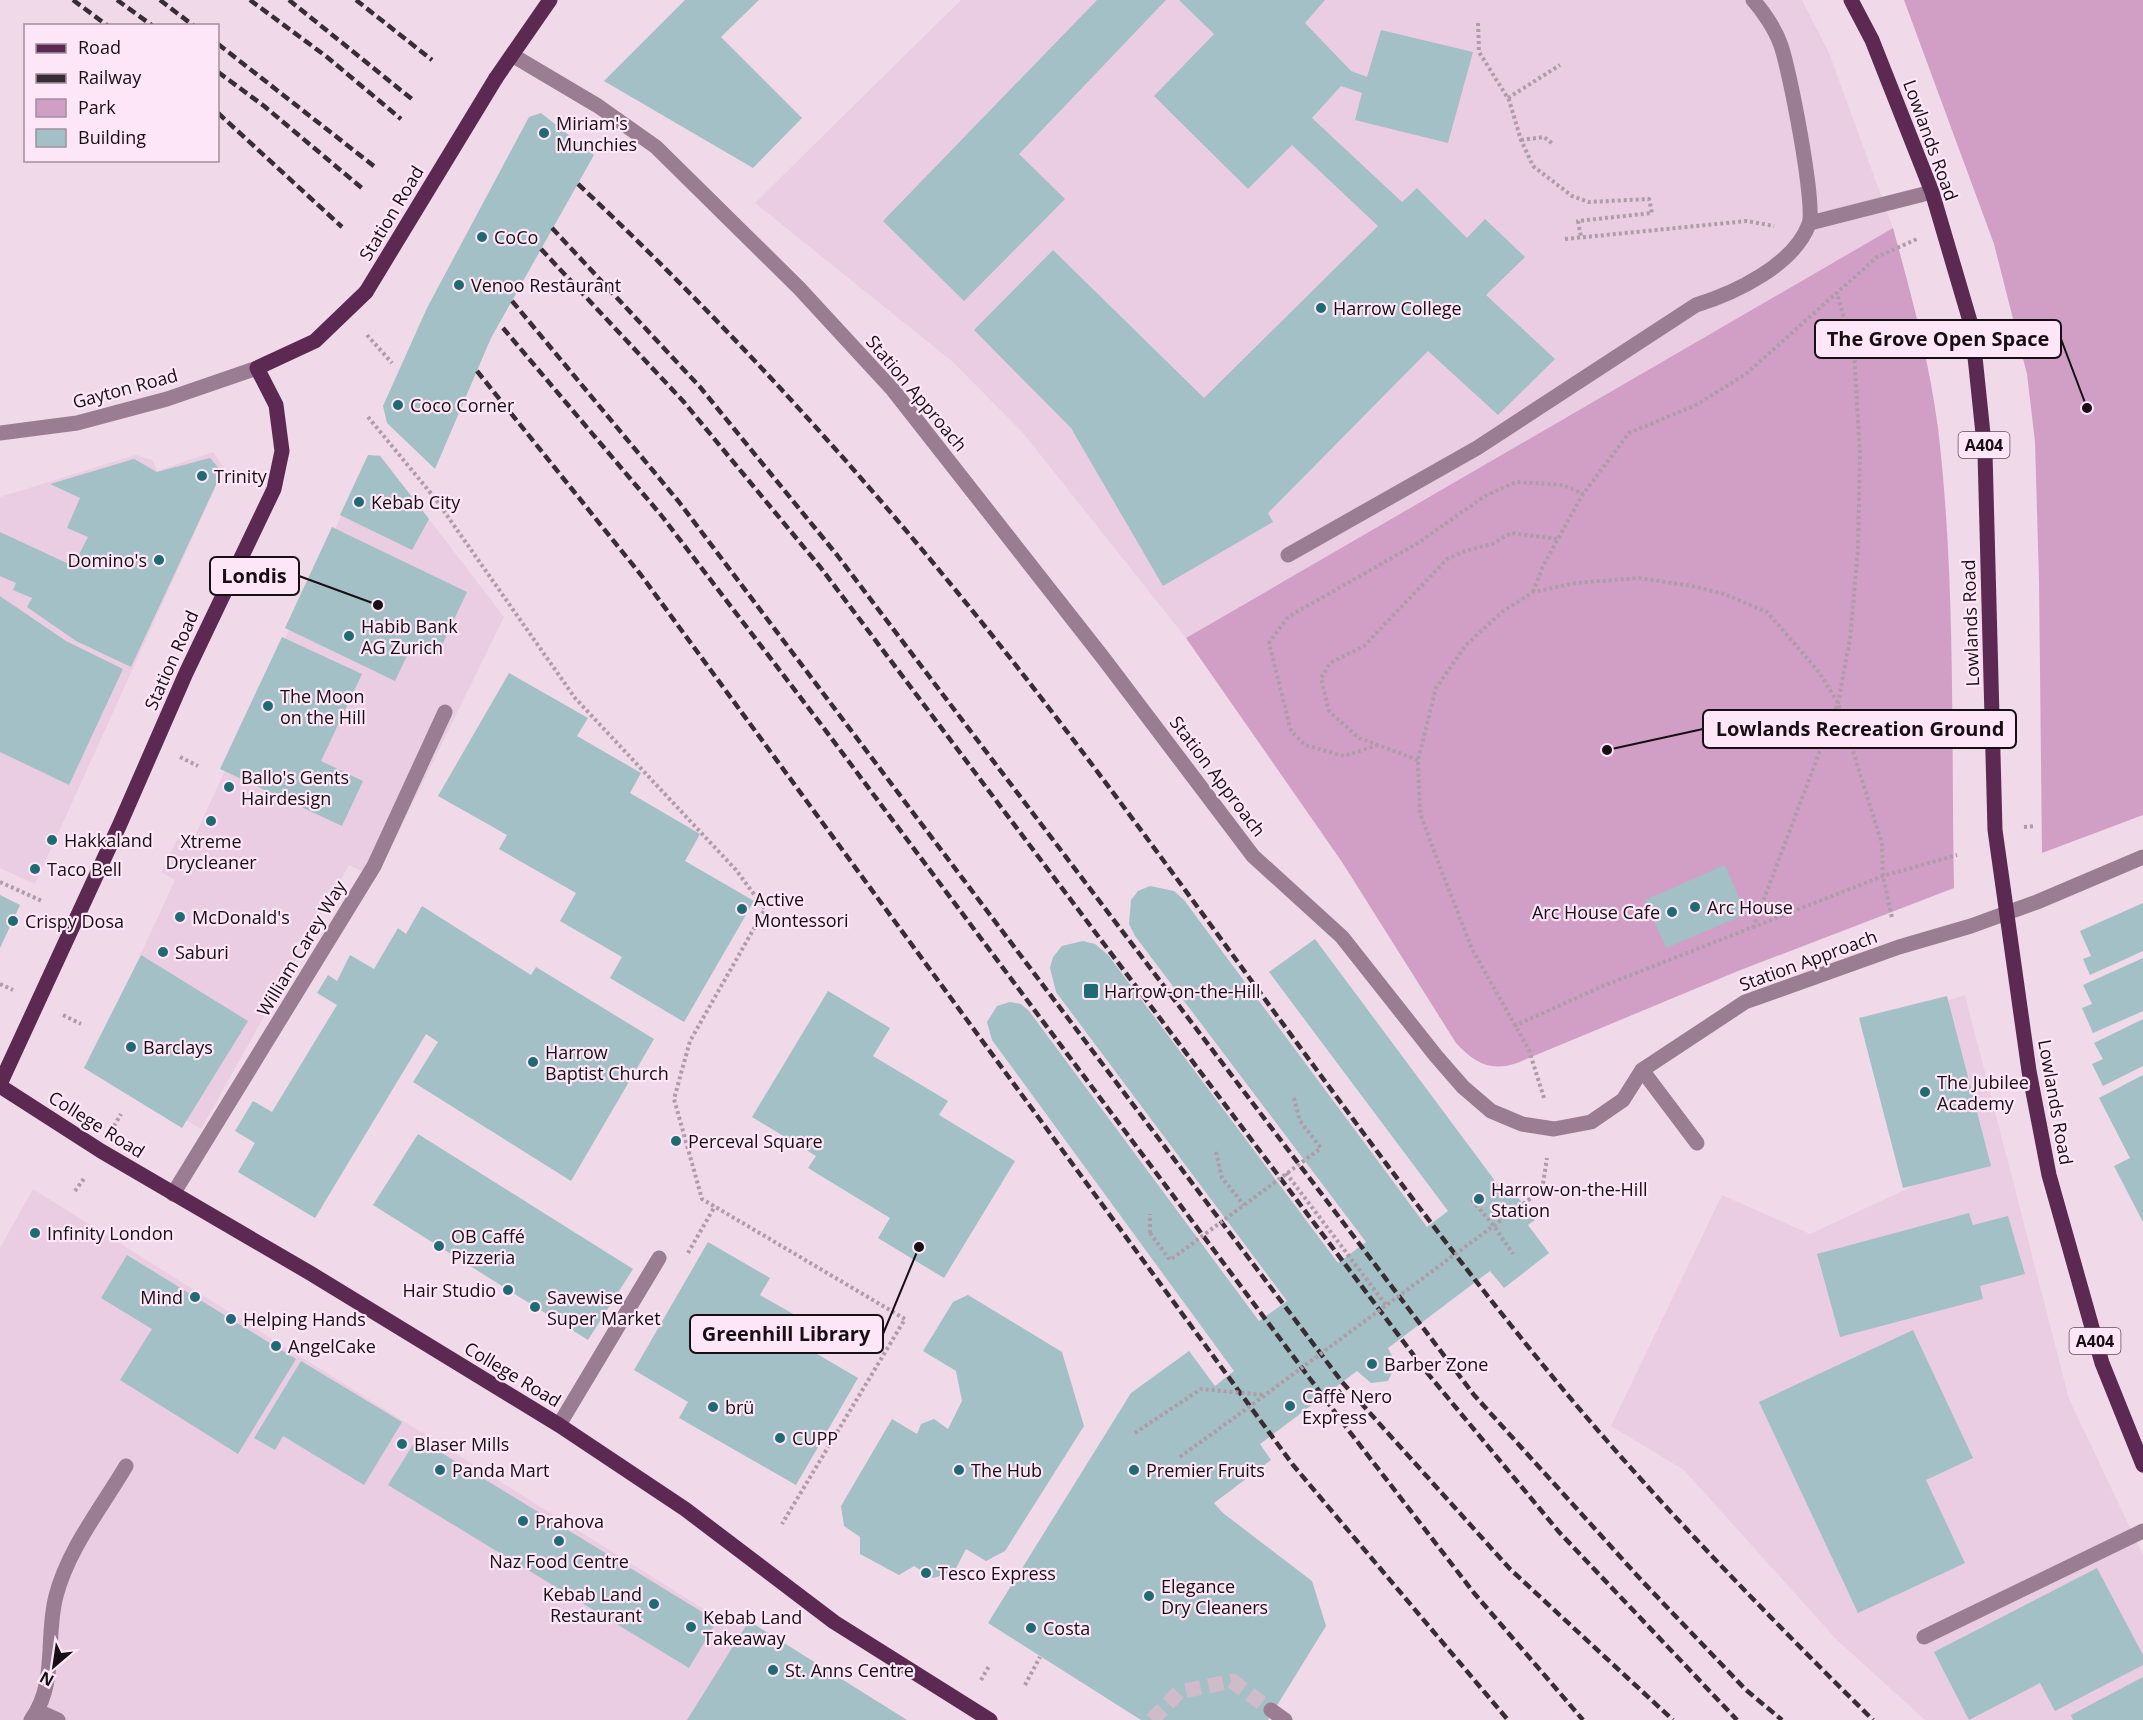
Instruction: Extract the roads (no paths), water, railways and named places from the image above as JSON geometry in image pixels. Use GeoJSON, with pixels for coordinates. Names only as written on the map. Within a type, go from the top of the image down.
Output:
{"type":"FeatureCollection","features":[{"type":"Feature","properties":{"kind":"main road","name":"Station Road"},"geometry":{"type":"LineString","coordinates":[[0,1085],[110,846],[190,664],[274,489],[282,451],[276,405],[257,368],[315,341],[366,292],[496,78],[550,0]]}},
{"type":"Feature","properties":{"kind":"main road","name":"Lowlands Road"},"geometry":{"type":"LineString","coordinates":[[1851,0],[1872,40],[1932,192],[1972,328],[1985,453],[1995,830],[2009,912],[2029,1071],[2049,1175],[2102,1363],[2143,1465]]}},
{"type":"Feature","properties":{"kind":"main road","name":"College Road"},"geometry":{"type":"LineString","coordinates":[[0,1085],[173,1194],[310,1273],[559,1425],[685,1509],[834,1622],[990,1720]]}},
{"type":"Feature","properties":{"kind":"street"},"geometry":{"type":"LineString","coordinates":[[1288,555],[1477,448],[1696,305],[1718,298],[1760,278],[1790,253],[1809,223],[1804,150],[1780,43],[1753,0]]}},
{"type":"Feature","properties":{"kind":"street","name":"Station Approach"},"geometry":{"type":"LineString","coordinates":[[512,55],[598,106],[656,147],[799,288],[893,390],[1104,659],[1253,856],[1342,937],[1436,1056],[1463,1087],[1491,1111],[1522,1124],[1554,1129],[1591,1122],[1623,1100],[1642,1070],[1745,1002],[1899,947],[1971,926],[2143,857]]}},
{"type":"Feature","properties":{"kind":"street"},"geometry":{"type":"LineString","coordinates":[[1809,223],[1932,192]]}},
{"type":"Feature","properties":{"kind":"street","name":"Gayton Road"},"geometry":{"type":"LineString","coordinates":[[0,433],[77,423],[167,399],[257,368]]}},
{"type":"Feature","properties":{"kind":"street","name":"William Carey Way"},"geometry":{"type":"LineString","coordinates":[[173,1194],[374,866],[445,712]]}},
{"type":"Feature","properties":{"kind":"street"},"geometry":{"type":"LineString","coordinates":[[1642,1070],[1697,1143]]}},
{"type":"Feature","properties":{"kind":"street"},"geometry":{"type":"LineString","coordinates":[[559,1425],[659,1258]]}},
{"type":"Feature","properties":{"kind":"street"},"geometry":{"type":"LineString","coordinates":[[58,1720],[34,1715],[50,1673],[56,1596],[69,1561],[126,1467]]}},
{"type":"Feature","properties":{"kind":"street"},"geometry":{"type":"LineString","coordinates":[[1924,1637],[2143,1531]]}},
{"type":"Feature","properties":{"kind":"street"},"geometry":{"type":"LineString","coordinates":[[1271,1710],[1285,1720]]}},
{"type":"Feature","properties":{"kind":"tunnel"},"geometry":{"type":"LineString","coordinates":[[1152,1720],[1179,1692],[1232,1681],[1271,1710]]}},
{"type":"Feature","properties":{"kind":"railway"},"geometry":{"type":"LineString","coordinates":[[73,0],[105,24]]}},
{"type":"Feature","properties":{"kind":"railway"},"geometry":{"type":"LineString","coordinates":[[117,0],[150,24]]}},
{"type":"Feature","properties":{"kind":"railway"},"geometry":{"type":"LineString","coordinates":[[160,0],[191,24]]}},
{"type":"Feature","properties":{"kind":"railway"},"geometry":{"type":"LineString","coordinates":[[250,0],[327,57],[401,119]]}},
{"type":"Feature","properties":{"kind":"railway"},"geometry":{"type":"LineString","coordinates":[[289,0],[413,100]]}},
{"type":"Feature","properties":{"kind":"railway"},"geometry":{"type":"LineString","coordinates":[[356,0],[432,60]]}},
{"type":"Feature","properties":{"kind":"railway"},"geometry":{"type":"LineString","coordinates":[[219,45],[375,167]]}},
{"type":"Feature","properties":{"kind":"railway"},"geometry":{"type":"LineString","coordinates":[[219,73],[264,106],[363,189]]}},
{"type":"Feature","properties":{"kind":"railway"},"geometry":{"type":"LineString","coordinates":[[219,114],[342,227]]}},
{"type":"Feature","properties":{"kind":"railway"},"geometry":{"type":"LineString","coordinates":[[578,184],[758,364],[871,489],[926,554],[1095,768],[1403,1185],[1530,1349],[1653,1493],[1873,1720]]}},
{"type":"Feature","properties":{"kind":"railway"},"geometry":{"type":"LineString","coordinates":[[552,228],[700,387],[837,555],[1474,1395],[1643,1582],[1746,1690],[1782,1720]]}},
{"type":"Feature","properties":{"kind":"railway"},"geometry":{"type":"LineString","coordinates":[[541,249],[683,401],[821,568],[1424,1369],[1559,1532],[1737,1720]]}},
{"type":"Feature","properties":{"kind":"railway"},"geometry":{"type":"LineString","coordinates":[[512,301],[679,502],[1342,1382],[1510,1569],[1673,1720]]}},
{"type":"Feature","properties":{"kind":"railway"},"geometry":{"type":"LineString","coordinates":[[503,328],[661,515],[820,723],[1346,1427],[1474,1593],[1583,1720]]}},
{"type":"Feature","properties":{"kind":"railway"},"geometry":{"type":"LineString","coordinates":[[477,371],[641,575],[1293,1465],[1508,1720]]}},
{"type":"Feature","properties":{"kind":"place","name":"Miriam's Munchies"},"geometry":{"type":"Point","coordinates":[544,133]}},
{"type":"Feature","properties":{"kind":"place","name":"CoCo"},"geometry":{"type":"Point","coordinates":[482,237]}},
{"type":"Feature","properties":{"kind":"place","name":"Venoo Restaurant"},"geometry":{"type":"Point","coordinates":[459,285]}},
{"type":"Feature","properties":{"kind":"place","name":"Harrow College"},"geometry":{"type":"Point","coordinates":[1321,308]}},
{"type":"Feature","properties":{"kind":"place","name":"Coco Corner"},"geometry":{"type":"Point","coordinates":[398,405]}},
{"type":"Feature","properties":{"kind":"place","name":"The Grove Open Space"},"geometry":{"type":"Point","coordinates":[2087,408]}},
{"type":"Feature","properties":{"kind":"place","name":"Trinity"},"geometry":{"type":"Point","coordinates":[202,476]}},
{"type":"Feature","properties":{"kind":"place","name":"Kebab City"},"geometry":{"type":"Point","coordinates":[359,502]}},
{"type":"Feature","properties":{"kind":"place","name":"Domino's"},"geometry":{"type":"Point","coordinates":[159,560]}},
{"type":"Feature","properties":{"kind":"place","name":"Londis"},"geometry":{"type":"Point","coordinates":[378,605]}},
{"type":"Feature","properties":{"kind":"place","name":"Habib Bank AG Zurich"},"geometry":{"type":"Point","coordinates":[349,636]}},
{"type":"Feature","properties":{"kind":"place","name":"The Moon on the Hill"},"geometry":{"type":"Point","coordinates":[268,706]}},
{"type":"Feature","properties":{"kind":"place","name":"Lowlands Recreation Ground"},"geometry":{"type":"Point","coordinates":[1607,750]}},
{"type":"Feature","properties":{"kind":"place","name":"Ballo's Gents Hairdesign"},"geometry":{"type":"Point","coordinates":[229,787]}},
{"type":"Feature","properties":{"kind":"place","name":"Xtreme Drycleaner"},"geometry":{"type":"Point","coordinates":[211,821]}},
{"type":"Feature","properties":{"kind":"place","name":"Hakkaland"},"geometry":{"type":"Point","coordinates":[52,840]}},
{"type":"Feature","properties":{"kind":"place","name":"Taco Bell"},"geometry":{"type":"Point","coordinates":[35,869]}},
{"type":"Feature","properties":{"kind":"place","name":"Arc House"},"geometry":{"type":"Point","coordinates":[1695,907]}},
{"type":"Feature","properties":{"kind":"place","name":"Active Montessori"},"geometry":{"type":"Point","coordinates":[742,909]}},
{"type":"Feature","properties":{"kind":"place","name":"Arc House Cafe"},"geometry":{"type":"Point","coordinates":[1672,912]}},
{"type":"Feature","properties":{"kind":"place","name":"McDonald's"},"geometry":{"type":"Point","coordinates":[180,917]}},
{"type":"Feature","properties":{"kind":"place","name":"Crispy Dosa"},"geometry":{"type":"Point","coordinates":[13,921]}},
{"type":"Feature","properties":{"kind":"place","name":"Saburi"},"geometry":{"type":"Point","coordinates":[163,952]}},
{"type":"Feature","properties":{"kind":"place","name":"Harrow-on-the-Hill"},"geometry":{"type":"Point","coordinates":[1091,991]}},
{"type":"Feature","properties":{"kind":"place","name":"Barclays"},"geometry":{"type":"Point","coordinates":[131,1047]}},
{"type":"Feature","properties":{"kind":"place","name":"Harrow Baptist Church"},"geometry":{"type":"Point","coordinates":[533,1062]}},
{"type":"Feature","properties":{"kind":"place","name":"The Jubilee Academy"},"geometry":{"type":"Point","coordinates":[1925,1092]}},
{"type":"Feature","properties":{"kind":"place","name":"Perceval Square"},"geometry":{"type":"Point","coordinates":[676,1141]}},
{"type":"Feature","properties":{"kind":"place","name":"Harrow-on-the-Hill Station"},"geometry":{"type":"Point","coordinates":[1479,1199]}},
{"type":"Feature","properties":{"kind":"place","name":"Infinity London"},"geometry":{"type":"Point","coordinates":[35,1233]}},
{"type":"Feature","properties":{"kind":"place","name":"OB Caffé Pizzeria"},"geometry":{"type":"Point","coordinates":[439,1246]}},
{"type":"Feature","properties":{"kind":"place","name":"Greenhill Library"},"geometry":{"type":"Point","coordinates":[919,1247]}},
{"type":"Feature","properties":{"kind":"place","name":"Hair Studio"},"geometry":{"type":"Point","coordinates":[508,1290]}},
{"type":"Feature","properties":{"kind":"place","name":"Mind"},"geometry":{"type":"Point","coordinates":[195,1297]}},
{"type":"Feature","properties":{"kind":"place","name":"Savewise Super Market"},"geometry":{"type":"Point","coordinates":[535,1307]}},
{"type":"Feature","properties":{"kind":"place","name":"Helping Hands"},"geometry":{"type":"Point","coordinates":[231,1319]}},
{"type":"Feature","properties":{"kind":"place","name":"AngelCake"},"geometry":{"type":"Point","coordinates":[276,1346]}},
{"type":"Feature","properties":{"kind":"place","name":"Barber Zone"},"geometry":{"type":"Point","coordinates":[1372,1364]}},
{"type":"Feature","properties":{"kind":"place","name":"Caffè Nero Express"},"geometry":{"type":"Point","coordinates":[1290,1406]}},
{"type":"Feature","properties":{"kind":"place","name":"brü"},"geometry":{"type":"Point","coordinates":[713,1407]}},
{"type":"Feature","properties":{"kind":"place","name":"CUPP"},"geometry":{"type":"Point","coordinates":[780,1438]}},
{"type":"Feature","properties":{"kind":"place","name":"Blaser Mills"},"geometry":{"type":"Point","coordinates":[402,1444]}},
{"type":"Feature","properties":{"kind":"place","name":"Panda Mart"},"geometry":{"type":"Point","coordinates":[440,1470]}},
{"type":"Feature","properties":{"kind":"place","name":"The Hub"},"geometry":{"type":"Point","coordinates":[959,1470]}},
{"type":"Feature","properties":{"kind":"place","name":"Premier Fruits"},"geometry":{"type":"Point","coordinates":[1134,1470]}},
{"type":"Feature","properties":{"kind":"place","name":"Prahova"},"geometry":{"type":"Point","coordinates":[523,1521]}},
{"type":"Feature","properties":{"kind":"place","name":"Naz Food Centre"},"geometry":{"type":"Point","coordinates":[559,1541]}},
{"type":"Feature","properties":{"kind":"place","name":"Tesco Express"},"geometry":{"type":"Point","coordinates":[926,1573]}},
{"type":"Feature","properties":{"kind":"place","name":"Elegance Dry Cleaners"},"geometry":{"type":"Point","coordinates":[1149,1596]}},
{"type":"Feature","properties":{"kind":"place","name":"Kebab Land Restaurant"},"geometry":{"type":"Point","coordinates":[654,1604]}},
{"type":"Feature","properties":{"kind":"place","name":"Kebab Land Takeaway"},"geometry":{"type":"Point","coordinates":[691,1627]}},
{"type":"Feature","properties":{"kind":"place","name":"Costa"},"geometry":{"type":"Point","coordinates":[1031,1628]}},
{"type":"Feature","properties":{"kind":"place","name":"St. Anns Centre"},"geometry":{"type":"Point","coordinates":[773,1670]}}]}
